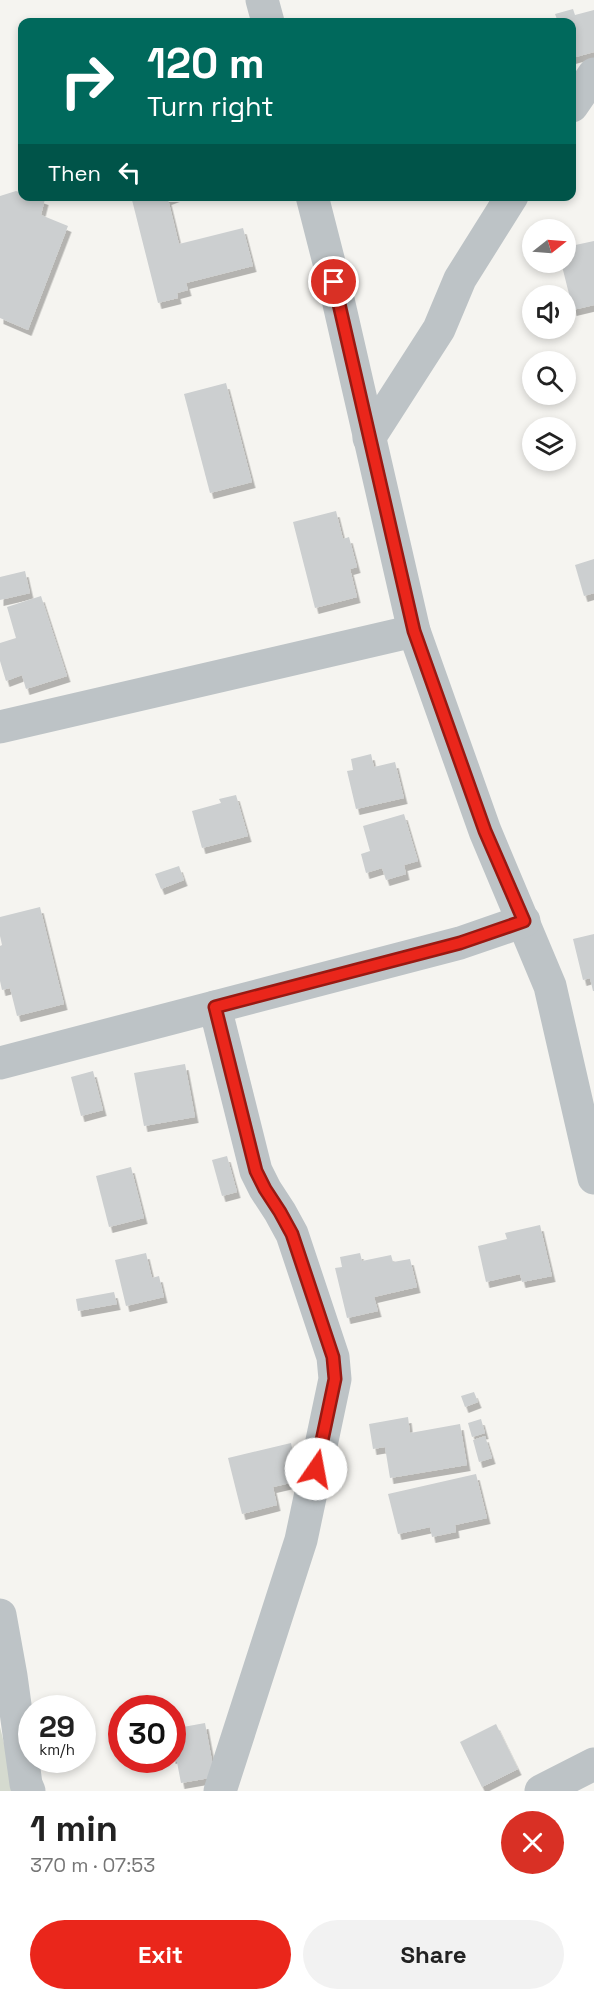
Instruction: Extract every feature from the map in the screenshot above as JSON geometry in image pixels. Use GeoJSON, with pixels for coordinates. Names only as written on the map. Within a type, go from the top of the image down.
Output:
{"type":"FeatureCollection","features":[{"type":"Feature","properties":{"kind":"street"},"geometry":{"type":"LineString","coordinates":[[262,0],[267,18]]}},
{"type":"Feature","properties":{"kind":"street"},"geometry":{"type":"LineString","coordinates":[[576,100],[594,74]]}},
{"type":"Feature","properties":{"kind":"street"},"geometry":{"type":"LineString","coordinates":[[313,201],[414,631],[485,831],[550,986],[594,1178]]}},
{"type":"Feature","properties":{"kind":"street"},"geometry":{"type":"LineString","coordinates":[[369,438],[439,329],[460,279],[509,201]]}},
{"type":"Feature","properties":{"kind":"street"},"geometry":{"type":"LineString","coordinates":[[0,727],[414,631]]}},
{"type":"Feature","properties":{"kind":"street"},"geometry":{"type":"LineString","coordinates":[[0,1063],[460,943],[524,921]]}},
{"type":"Feature","properties":{"kind":"street"},"geometry":{"type":"LineString","coordinates":[[215,1007],[256,1171],[292,1234],[333,1357],[335,1379],[301,1540],[220,1791]]}},
{"type":"Feature","properties":{"kind":"street"},"geometry":{"type":"LineString","coordinates":[[0,1614],[26,1784],[29,1791]]}},
{"type":"Feature","properties":{"kind":"street"},"geometry":{"type":"LineString","coordinates":[[541,1791],[594,1764]]}},
{"type":"Feature","properties":{"kind":"shaded area"},"geometry":{"type":"Polygon","coordinates":[[[0,1727],[16,1791],[0,1791],[0,1727]]]}},
{"type":"Feature","properties":{"kind":"building"},"geometry":{"type":"Polygon","coordinates":[[[573,9],[575,15],[594,10],[594,52],[576,57],[576,18],[556,18],[555,14],[573,9]]]}},
{"type":"Feature","properties":{"kind":"building"},"geometry":{"type":"Polygon","coordinates":[[[16,191],[18,192],[18,201],[44,201],[41,215],[68,226],[28,330],[0,318],[0,196],[16,191]]]}},
{"type":"Feature","properties":{"kind":"building"},"geometry":{"type":"Polygon","coordinates":[[[132,201],[168,201],[179,244],[243,228],[253,266],[186,283],[188,290],[177,293],[178,298],[158,303],[132,201]]]}},
{"type":"Feature","properties":{"kind":"building"},"geometry":{"type":"Polygon","coordinates":[[[594,241],[594,305],[576,309],[576,285],[567,285],[564,273],[576,273],[576,245],[594,241]]]}},
{"type":"Feature","properties":{"kind":"building"},"geometry":{"type":"Polygon","coordinates":[[[226,383],[252,482],[210,493],[184,394],[226,383]]]}},
{"type":"Feature","properties":{"kind":"building"},"geometry":{"type":"Polygon","coordinates":[[[336,511],[343,539],[349,537],[357,567],[350,569],[357,597],[315,608],[293,522],[336,511]]]}},
{"type":"Feature","properties":{"kind":"building"},"geometry":{"type":"Polygon","coordinates":[[[594,559],[594,593],[584,596],[575,565],[594,559]]]}},
{"type":"Feature","properties":{"kind":"building"},"geometry":{"type":"Polygon","coordinates":[[[25,571],[30,593],[0,600],[0,577],[25,571]]]}},
{"type":"Feature","properties":{"kind":"building"},"geometry":{"type":"Polygon","coordinates":[[[41,596],[67,676],[26,689],[22,675],[6,681],[0,661],[0,643],[16,638],[7,607],[41,596]]]}},
{"type":"Feature","properties":{"kind":"building"},"geometry":{"type":"Polygon","coordinates":[[[371,754],[374,767],[395,762],[404,798],[356,809],[347,771],[353,770],[351,759],[371,754]]]}},
{"type":"Feature","properties":{"kind":"building"},"geometry":{"type":"Polygon","coordinates":[[[236,795],[248,836],[202,848],[192,811],[221,803],[219,799],[236,795]]]}},
{"type":"Feature","properties":{"kind":"building"},"geometry":{"type":"Polygon","coordinates":[[[404,814],[418,861],[404,865],[406,874],[386,880],[382,868],[366,873],[361,854],[370,851],[363,826],[404,814]]]}},
{"type":"Feature","properties":{"kind":"building"},"geometry":{"type":"Polygon","coordinates":[[[179,866],[184,880],[161,889],[155,874],[179,866]]]}},
{"type":"Feature","properties":{"kind":"building"},"geometry":{"type":"Polygon","coordinates":[[[40,907],[64,1004],[17,1016],[10,988],[2,990],[0,981],[0,946],[2,945],[0,917],[40,907]]]}},
{"type":"Feature","properties":{"kind":"building"},"geometry":{"type":"Polygon","coordinates":[[[594,934],[593,991],[590,978],[583,980],[573,939],[594,934]]]}},
{"type":"Feature","properties":{"kind":"building"},"geometry":{"type":"Polygon","coordinates":[[[185,1064],[195,1117],[144,1126],[134,1073],[185,1064]]]}},
{"type":"Feature","properties":{"kind":"building"},"geometry":{"type":"Polygon","coordinates":[[[93,1071],[103,1110],[81,1116],[71,1077],[93,1071]]]}},
{"type":"Feature","properties":{"kind":"building"},"geometry":{"type":"Polygon","coordinates":[[[227,1156],[237,1192],[222,1196],[212,1160],[227,1156]]]}},
{"type":"Feature","properties":{"kind":"building"},"geometry":{"type":"Polygon","coordinates":[[[131,1167],[144,1218],[109,1227],[96,1176],[131,1167]]]}},
{"type":"Feature","properties":{"kind":"building"},"geometry":{"type":"Polygon","coordinates":[[[540,1225],[552,1276],[522,1282],[520,1274],[486,1282],[478,1246],[507,1239],[505,1233],[540,1225]]]}},
{"type":"Feature","properties":{"kind":"building"},"geometry":{"type":"Polygon","coordinates":[[[146,1253],[152,1278],[159,1276],[164,1297],[126,1306],[115,1260],[146,1253]]]}},
{"type":"Feature","properties":{"kind":"building"},"geometry":{"type":"Polygon","coordinates":[[[360,1253],[362,1261],[391,1255],[393,1262],[410,1259],[417,1287],[374,1297],[378,1311],[347,1318],[335,1268],[342,1267],[340,1257],[360,1253]]]}},
{"type":"Feature","properties":{"kind":"building"},"geometry":{"type":"Polygon","coordinates":[[[114,1292],[117,1304],[78,1311],[76,1299],[114,1292]]]}},
{"type":"Feature","properties":{"kind":"building"},"geometry":{"type":"Polygon","coordinates":[[[474,1392],[478,1402],[465,1407],[461,1396],[474,1392]]]}},
{"type":"Feature","properties":{"kind":"building"},"geometry":{"type":"Polygon","coordinates":[[[408,1417],[410,1433],[460,1424],[467,1465],[390,1478],[385,1447],[373,1449],[369,1424],[408,1417]]]}},
{"type":"Feature","properties":{"kind":"building"},"geometry":{"type":"Polygon","coordinates":[[[481,1419],[485,1433],[472,1437],[468,1423],[481,1419]]]}},
{"type":"Feature","properties":{"kind":"building"},"geometry":{"type":"Polygon","coordinates":[[[485,1436],[492,1458],[479,1462],[473,1440],[485,1436]]]}},
{"type":"Feature","properties":{"kind":"building"},"geometry":{"type":"Polygon","coordinates":[[[291,1443],[299,1481],[273,1487],[277,1505],[242,1514],[228,1458],[291,1443]]]}},
{"type":"Feature","properties":{"kind":"building"},"geometry":{"type":"Polygon","coordinates":[[[476,1474],[487,1518],[455,1525],[456,1532],[432,1537],[430,1527],[398,1534],[388,1494],[476,1474]]]}},
{"type":"Feature","properties":{"kind":"building"},"geometry":{"type":"Polygon","coordinates":[[[205,1723],[215,1777],[181,1783],[179,1773],[186,1773],[186,1726],[205,1723]]]}},
{"type":"Feature","properties":{"kind":"building"},"geometry":{"type":"Polygon","coordinates":[[[496,1724],[518,1769],[482,1787],[460,1742],[496,1724]]]}},
{"type":"Feature","properties":{"kind":"route"},"geometry":{"type":"LineString","coordinates":[[316,1469],[335,1379],[333,1357],[292,1234],[256,1171],[215,1007],[460,943],[524,921],[485,831],[414,631],[334,282]]}}]}
